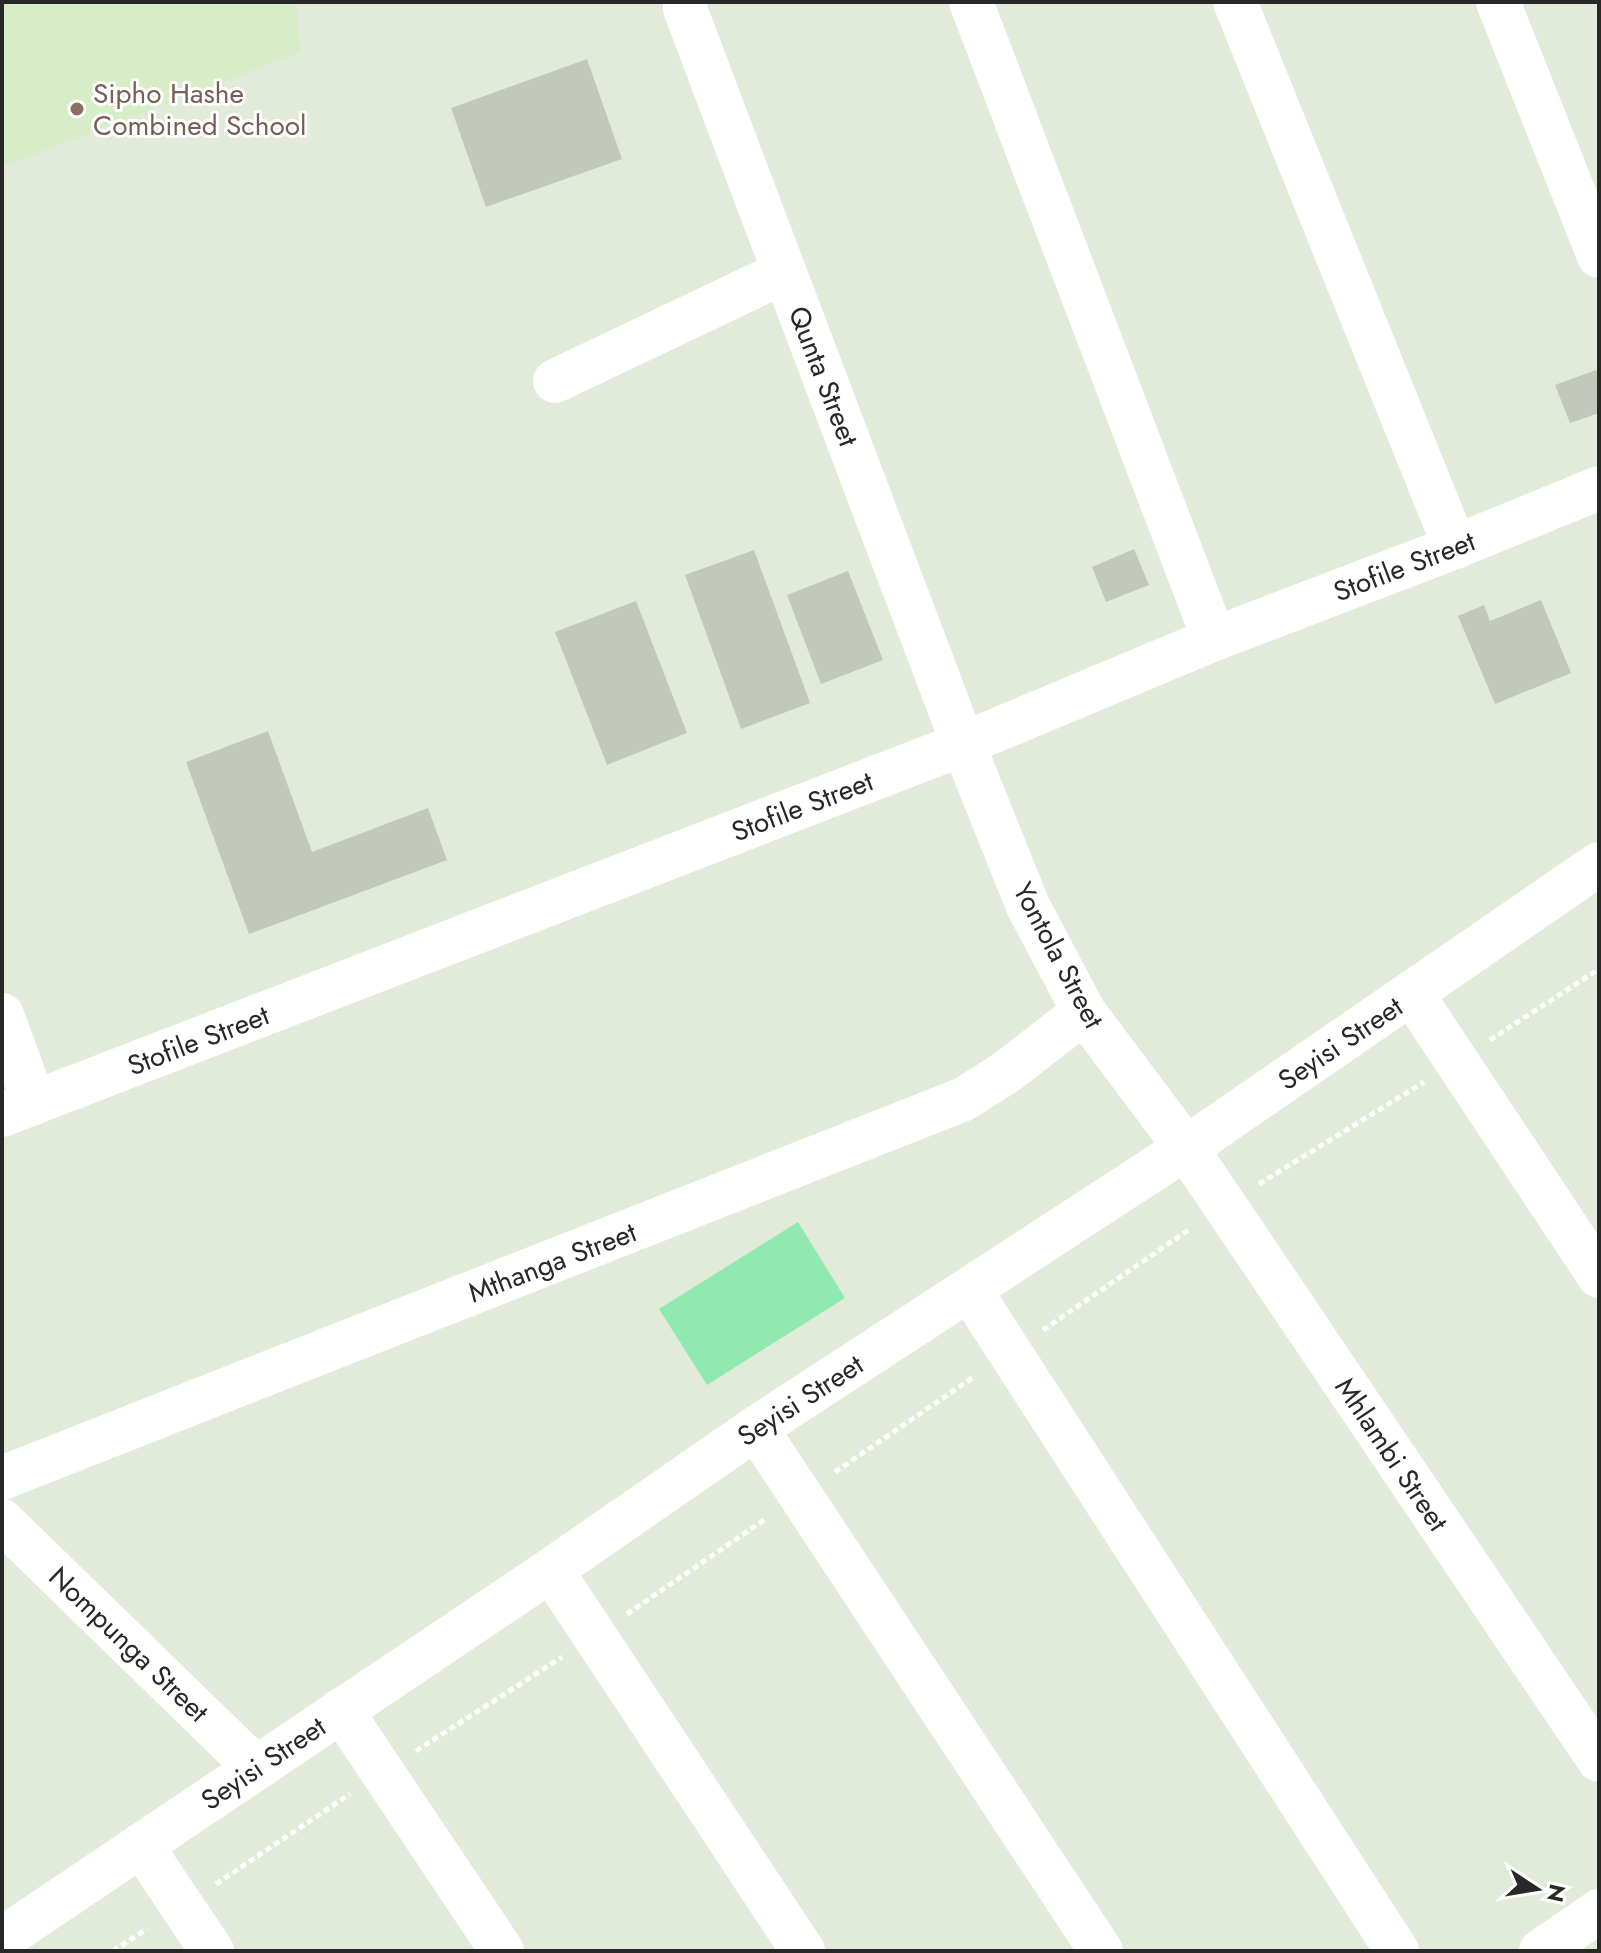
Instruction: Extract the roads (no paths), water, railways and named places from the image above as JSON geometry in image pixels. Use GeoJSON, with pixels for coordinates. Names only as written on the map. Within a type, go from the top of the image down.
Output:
{"type":"FeatureCollection","features":[{"type":"Feature","properties":{"kind":"street"},"geometry":{"type":"LineString","coordinates":[[971,2],[1214,639]]}},
{"type":"Feature","properties":{"kind":"street"},"geometry":{"type":"LineString","coordinates":[[1235,2],[1455,547]]}},
{"type":"Feature","properties":{"kind":"street"},"geometry":{"type":"LineString","coordinates":[[1498,2],[1599,256]]}},
{"type":"Feature","properties":{"kind":"street","name":"Qunta Street"},"geometry":{"type":"LineString","coordinates":[[685,5],[963,744]]}},
{"type":"Feature","properties":{"kind":"street"},"geometry":{"type":"LineString","coordinates":[[555,381],[784,272]]}},
{"type":"Feature","properties":{"kind":"street","name":"Stofile Street"},"geometry":{"type":"LineString","coordinates":[[18,1109],[963,744],[1214,639],[1599,488]]}},
{"type":"Feature","properties":{"kind":"street","name":"Yontola Street"},"geometry":{"type":"LineString","coordinates":[[963,744],[1028,906],[1084,1012],[1186,1148]]}},
{"type":"Feature","properties":{"kind":"street","name":"Seyisi Street"},"geometry":{"type":"LineString","coordinates":[[8,1927],[141,1845],[551,1570],[756,1428],[1186,1148],[1599,864]]}},
{"type":"Feature","properties":{"kind":"street"},"geometry":{"type":"LineString","coordinates":[[1412,994],[1599,1276]]}},
{"type":"Feature","properties":{"kind":"street","name":"Mthanga Street"},"geometry":{"type":"LineString","coordinates":[[2,1478],[964,1099],[1005,1073],[1084,1012]]}},
{"type":"Feature","properties":{"kind":"street"},"geometry":{"type":"LineString","coordinates":[[2,1015],[18,1109]]}},
{"type":"Feature","properties":{"kind":"street","name":"Mhlambi Street"},"geometry":{"type":"LineString","coordinates":[[1186,1148],[1599,1760]]}},
{"type":"Feature","properties":{"kind":"street"},"geometry":{"type":"LineString","coordinates":[[969,1289],[1397,1951]]}},
{"type":"Feature","properties":{"kind":"street"},"geometry":{"type":"LineString","coordinates":[[756,1428],[1101,1951]]}},
{"type":"Feature","properties":{"kind":"street","name":"Nompunga Street"},"geometry":{"type":"LineString","coordinates":[[2,1521],[256,1768]]}},
{"type":"Feature","properties":{"kind":"street"},"geometry":{"type":"LineString","coordinates":[[551,1570],[803,1951]]}},
{"type":"Feature","properties":{"kind":"street"},"geometry":{"type":"LineString","coordinates":[[341,1710],[502,1951]]}},
{"type":"Feature","properties":{"kind":"street"},"geometry":{"type":"LineString","coordinates":[[141,1845],[212,1951]]}},
{"type":"Feature","properties":{"kind":"street"},"geometry":{"type":"LineString","coordinates":[[1541,1951],[1599,1911]]}},
{"type":"Feature","properties":{"kind":"place","name":"Sipho Hashe Combined School"},"geometry":{"type":"Point","coordinates":[77,109]}}]}
